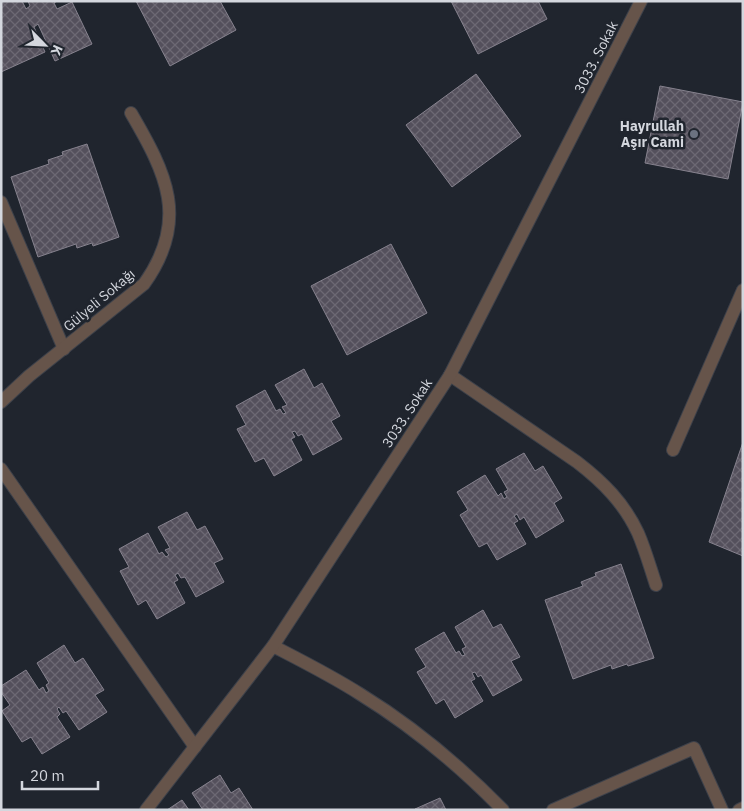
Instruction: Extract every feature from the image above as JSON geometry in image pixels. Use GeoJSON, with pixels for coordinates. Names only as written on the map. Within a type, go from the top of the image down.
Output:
{"type":"FeatureCollection","features":[{"type":"Feature","properties":{"kind":"street","name":"3033. Sokak"},"geometry":{"type":"LineString","coordinates":[[146,810],[273,646],[450,375],[641,1]]}},
{"type":"Feature","properties":{"kind":"street","name":"Gülyeli Sokağı"},"geometry":{"type":"LineString","coordinates":[[1,402],[29,376],[144,284],[161,257],[169,226],[170,206],[166,186],[146,139],[131,113]]}},
{"type":"Feature","properties":{"kind":"street"},"geometry":{"type":"LineString","coordinates":[[1,202],[64,349]]}},
{"type":"Feature","properties":{"kind":"street"},"geometry":{"type":"LineString","coordinates":[[673,450],[743,290]]}},
{"type":"Feature","properties":{"kind":"street"},"geometry":{"type":"LineString","coordinates":[[450,375],[577,462],[614,495],[638,533],[656,585]]}},
{"type":"Feature","properties":{"kind":"street"},"geometry":{"type":"LineString","coordinates":[[1,469],[194,747]]}},
{"type":"Feature","properties":{"kind":"street"},"geometry":{"type":"LineString","coordinates":[[273,646],[347,686],[404,724],[444,755],[503,810]]}},
{"type":"Feature","properties":{"kind":"street"},"geometry":{"type":"LineString","coordinates":[[553,810],[694,748],[722,810]]}},
{"type":"Feature","properties":{"kind":"street"},"geometry":{"type":"LineString","coordinates":[[739,810],[743,808]]}},
{"type":"Feature","properties":{"kind":"building"},"geometry":{"type":"Polygon","coordinates":[[[1,1],[22,1],[26,9],[30,6],[28,1],[57,1],[54,3],[57,9],[72,2],[92,44],[55,61],[38,24],[34,27],[45,52],[1,72],[1,1]]]}},
{"type":"Feature","properties":{"kind":"building"},"geometry":{"type":"Polygon","coordinates":[[[136,1],[220,1],[236,30],[170,66],[136,1]]]}},
{"type":"Feature","properties":{"kind":"building"},"geometry":{"type":"Polygon","coordinates":[[[451,1],[538,1],[547,19],[478,54],[451,1]]]}},
{"type":"Feature","properties":{"kind":"building"},"geometry":{"type":"Polygon","coordinates":[[[476,74],[521,136],[452,187],[406,125],[476,74]]]}},
{"type":"Feature","properties":{"kind":"building","name":"Hayrullah Aşır Cami"},"geometry":{"type":"Polygon","coordinates":[[[660,86],[743,102],[728,179],[645,163],[660,86]]]}},
{"type":"Feature","properties":{"kind":"building"},"geometry":{"type":"Polygon","coordinates":[[[87,144],[119,237],[93,246],[92,243],[77,248],[76,244],[38,257],[11,177],[49,164],[48,160],[63,155],[62,152],[87,144]]]}},
{"type":"Feature","properties":{"kind":"building"},"geometry":{"type":"Polygon","coordinates":[[[391,244],[427,313],[347,355],[311,286],[391,244]]]}},
{"type":"Feature","properties":{"kind":"building"},"geometry":{"type":"Polygon","coordinates":[[[304,369],[314,388],[322,383],[340,416],[331,421],[342,439],[313,455],[302,434],[298,436],[295,431],[292,432],[295,437],[291,439],[302,460],[274,476],[264,458],[255,462],[237,429],[246,425],[236,406],[265,390],[276,411],[280,409],[283,414],[286,413],[282,407],[287,405],[275,385],[304,369]]]}},
{"type":"Feature","properties":{"kind":"building"},"geometry":{"type":"Polygon","coordinates":[[[743,442],[743,556],[709,542],[743,442]]]}},
{"type":"Feature","properties":{"kind":"building"},"geometry":{"type":"Polygon","coordinates":[[[524,453],[535,471],[543,466],[562,498],[554,503],[564,521],[536,538],[524,517],[520,520],[517,514],[514,516],[518,521],[514,523],[526,544],[497,560],[487,543],[479,547],[460,515],[468,510],[457,492],[485,475],[498,496],[501,493],[504,499],[507,497],[504,492],[508,490],[496,469],[524,453]]]}},
{"type":"Feature","properties":{"kind":"building"},"geometry":{"type":"Polygon","coordinates":[[[187,512],[197,530],[205,526],[223,559],[214,563],[224,582],[196,597],[185,577],[181,578],[178,573],[175,575],[178,580],[174,582],[185,603],[157,619],[146,600],[138,605],[120,571],[129,567],[119,549],[148,533],[159,554],[162,552],[166,557],[169,555],[165,550],[170,548],[158,527],[187,512]]]}},
{"type":"Feature","properties":{"kind":"building"},"geometry":{"type":"Polygon","coordinates":[[[621,564],[654,658],[612,669],[611,665],[573,679],[545,600],[583,586],[581,582],[596,576],[595,573],[621,564]]]}},
{"type":"Feature","properties":{"kind":"building"},"geometry":{"type":"Polygon","coordinates":[[[483,610],[493,628],[501,624],[520,657],[511,661],[522,680],[493,696],[481,675],[478,677],[475,672],[472,673],[475,679],[471,681],[483,701],[455,718],[444,699],[436,704],[417,672],[426,667],[415,649],[444,632],[456,653],[459,651],[462,656],[465,655],[462,649],[466,647],[455,627],[483,610]]]}},
{"type":"Feature","properties":{"kind":"building"},"geometry":{"type":"Polygon","coordinates":[[[64,645],[75,663],[83,658],[104,690],[95,695],[107,712],[79,730],[66,711],[63,713],[59,707],[57,709],[60,714],[57,717],[70,737],[42,754],[31,737],[22,742],[2,711],[10,705],[1,692],[1,686],[26,670],[39,690],[43,687],[46,693],[49,691],[46,685],[49,683],[37,663],[64,645]]]}},
{"type":"Feature","properties":{"kind":"building"},"geometry":{"type":"Polygon","coordinates":[[[220,775],[231,793],[239,788],[253,810],[203,810],[192,793],[220,775]]]}},
{"type":"Feature","properties":{"kind":"building"},"geometry":{"type":"Polygon","coordinates":[[[440,798],[446,810],[415,809],[440,798]]]}},
{"type":"Feature","properties":{"kind":"building"},"geometry":{"type":"Polygon","coordinates":[[[182,800],[189,810],[167,810],[182,800]]]}},
{"type":"Feature","properties":{"kind":"place","name":"Hayrullah Aşır Cami"},"geometry":{"type":"Point","coordinates":[694,134]}}]}
